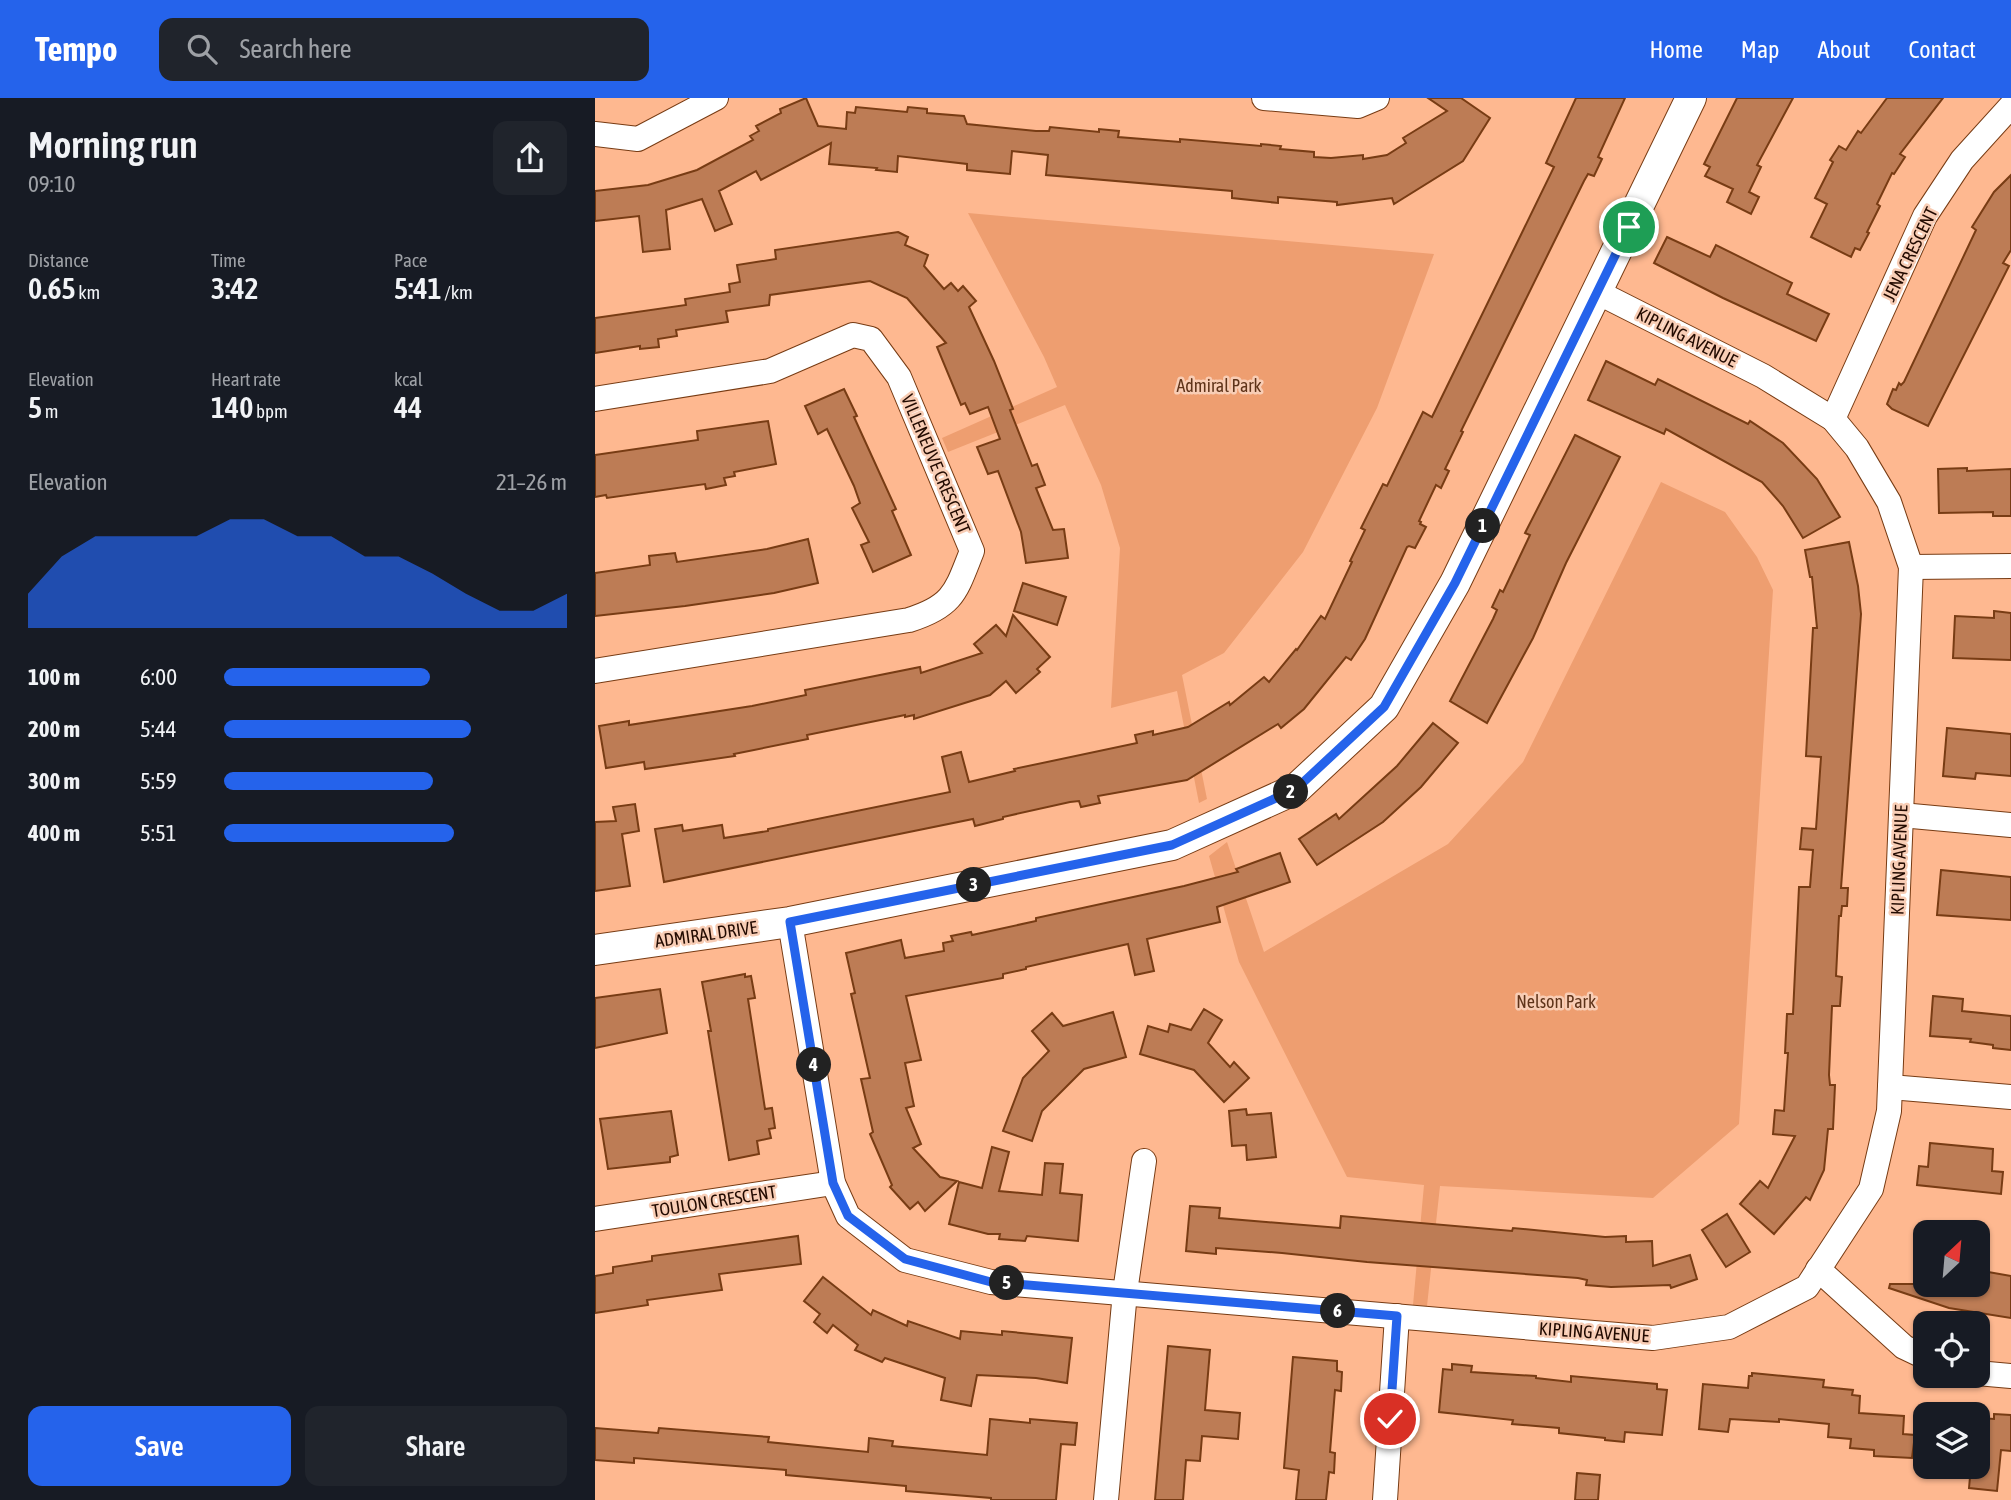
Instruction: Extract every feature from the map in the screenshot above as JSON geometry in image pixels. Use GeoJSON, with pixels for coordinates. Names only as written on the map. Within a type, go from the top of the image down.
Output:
{"type":"FeatureCollection","features":[{"type":"Feature","properties":{"kind":"street"},"geometry":{"type":"LineString","coordinates":[[595,134],[638,139],[716,98]]}},
{"type":"Feature","properties":{"kind":"street"},"geometry":{"type":"LineString","coordinates":[[1264,98],[1358,106],[1377,98]]}},
{"type":"Feature","properties":{"kind":"street","name":"ADMIRAL DRIVE"},"geometry":{"type":"LineString","coordinates":[[595,950],[790,922],[1172,845],[1296,789],[1384,707],[1455,583],[1691,98]]}},
{"type":"Feature","properties":{"kind":"street","name":"JENA CRESCENT"},"geometry":{"type":"LineString","coordinates":[[1833,419],[1926,216],[1962,160],[2011,106]]}},
{"type":"Feature","properties":{"kind":"street","name":"KIPLING AVENUE"},"geometry":{"type":"LineString","coordinates":[[790,922],[833,1183],[848,1216],[905,1259],[991,1282],[1653,1338],[1729,1326],[1807,1287],[1871,1189],[1889,1111],[1911,567],[1889,502],[1857,448],[1833,419],[1763,376],[1597,292]]}},
{"type":"Feature","properties":{"kind":"street","name":"VILLENEUVE CRESCENT"},"geometry":{"type":"LineString","coordinates":[[595,399],[770,371],[853,335],[871,339],[899,377],[972,551],[954,594],[933,613],[909,620],[595,670]]}},
{"type":"Feature","properties":{"kind":"street"},"geometry":{"type":"LineString","coordinates":[[1911,567],[2011,566]]}},
{"type":"Feature","properties":{"kind":"street"},"geometry":{"type":"LineString","coordinates":[[1901,815],[2011,825]]}},
{"type":"Feature","properties":{"kind":"street"},"geometry":{"type":"LineString","coordinates":[[1890,1087],[2011,1097]]}},
{"type":"Feature","properties":{"kind":"street"},"geometry":{"type":"LineString","coordinates":[[1107,1500],[1125,1293],[1144,1160]]}},
{"type":"Feature","properties":{"kind":"street","name":"TOULON CRESCENT"},"geometry":{"type":"LineString","coordinates":[[595,1219],[833,1183]]}},
{"type":"Feature","properties":{"kind":"street"},"geometry":{"type":"LineString","coordinates":[[1818,1269],[1904,1347],[1913,1351]]}},
{"type":"Feature","properties":{"kind":"street"},"geometry":{"type":"LineString","coordinates":[[1385,1500],[1397,1316]]}},
{"type":"Feature","properties":{"kind":"street"},"geometry":{"type":"LineString","coordinates":[[1990,1374],[2011,1376]]}},
{"type":"Feature","properties":{"kind":"green space","name":"Admiral Park"},"geometry":{"type":"Polygon","coordinates":[[[968,213],[1434,254],[1377,408],[1303,552],[1224,653],[1182,675],[1207,799],[1199,803],[1177,691],[1111,708],[1120,548],[1101,485],[1065,405],[948,452],[942,438],[1057,387],[968,213]]]}},
{"type":"Feature","properties":{"kind":"green space","name":"Nelson Park"},"geometry":{"type":"Polygon","coordinates":[[[1661,482],[1725,512],[1757,557],[1773,590],[1739,1124],[1653,1198],[1440,1186],[1427,1306],[1413,1305],[1424,1185],[1347,1177],[1239,962],[1209,856],[1227,842],[1264,952],[1448,844],[1523,762],[1661,482]]]}},
{"type":"Feature","properties":{"kind":"building"},"geometry":{"type":"Polygon","coordinates":[[[806,98],[818,126],[846,129],[847,112],[855,113],[856,107],[907,112],[908,107],[927,109],[927,113],[964,116],[967,124],[1036,131],[1049,131],[1050,127],[1099,132],[1099,129],[1119,131],[1118,137],[1261,144],[1281,146],[1280,149],[1314,152],[1314,157],[1363,155],[1363,159],[1387,155],[1406,143],[1403,138],[1447,111],[1428,98],[1461,98],[1490,118],[1463,161],[1394,204],[1392,198],[1337,205],[1337,202],[1278,197],[1278,203],[1232,198],[1232,191],[1046,175],[1048,155],[1012,151],[1010,174],[967,170],[967,164],[898,156],[897,172],[876,170],[877,168],[829,164],[831,143],[761,180],[756,171],[719,191],[732,224],[715,231],[702,199],[666,210],[670,249],[643,252],[639,216],[595,221],[595,191],[648,185],[697,170],[753,140],[750,136],[759,131],[756,126],[781,113],[780,109],[806,98]]]}},
{"type":"Feature","properties":{"kind":"building"},"geometry":{"type":"Polygon","coordinates":[[[1576,98],[1625,98],[1598,157],[1602,159],[1594,176],[1588,174],[1584,181],[1461,431],[1463,432],[1445,469],[1449,471],[1441,488],[1436,485],[1419,521],[1426,527],[1415,548],[1407,547],[1365,639],[1351,660],[1346,657],[1304,709],[1281,728],[1278,724],[1187,780],[1098,796],[1100,803],[1081,807],[1079,801],[1070,802],[975,826],[973,819],[664,882],[655,829],[682,825],[683,831],[722,825],[724,838],[950,792],[942,757],[961,752],[969,782],[1015,771],[1014,769],[1137,743],[1135,735],[1153,731],[1153,735],[1188,727],[1229,702],[1230,705],[1264,677],[1269,682],[1297,650],[1321,616],[1325,619],[1365,530],[1361,528],[1383,484],[1387,486],[1423,412],[1432,417],[1554,167],[1546,163],[1576,98]]]}},
{"type":"Feature","properties":{"kind":"building"},"geometry":{"type":"Polygon","coordinates":[[[1737,98],[1793,98],[1757,165],[1761,167],[1749,192],[1759,197],[1751,214],[1727,202],[1733,189],[1705,176],[1710,167],[1704,164],[1737,98]]]}},
{"type":"Feature","properties":{"kind":"building"},"geometry":{"type":"Polygon","coordinates":[[[1887,98],[1943,98],[1900,154],[1905,157],[1894,174],[1892,173],[1877,204],[1880,206],[1867,232],[1869,233],[1860,250],[1855,248],[1851,257],[1811,237],[1827,204],[1815,198],[1833,162],[1830,160],[1839,146],[1846,150],[1858,131],[1861,133],[1887,98]]]}},
{"type":"Feature","properties":{"kind":"building"},"geometry":{"type":"Polygon","coordinates":[[[2011,175],[2011,250],[2003,263],[2009,266],[1928,426],[1887,404],[1893,389],[1896,390],[1899,383],[1901,385],[1904,382],[1976,230],[1972,227],[1994,192],[2011,175]]]}},
{"type":"Feature","properties":{"kind":"building"},"geometry":{"type":"Polygon","coordinates":[[[898,232],[908,237],[905,245],[928,255],[924,266],[944,289],[951,283],[958,291],[963,286],[976,301],[969,307],[994,361],[1032,466],[1037,464],[1045,485],[1036,488],[1053,530],[1064,529],[1068,558],[1026,563],[1021,532],[998,471],[988,474],[977,447],[1000,439],[988,407],[970,414],[965,403],[961,405],[937,347],[946,343],[907,298],[870,281],[770,295],[769,305],[726,311],[728,322],[676,330],[677,336],[658,339],[659,347],[640,349],[640,346],[595,353],[595,318],[686,305],[685,299],[730,292],[729,284],[740,282],[737,265],[776,259],[775,250],[898,232]]]}},
{"type":"Feature","properties":{"kind":"building"},"geometry":{"type":"Polygon","coordinates":[[[1667,237],[1710,257],[1716,245],[1792,283],[1787,294],[1829,314],[1816,341],[1654,263],[1667,237]]]}},
{"type":"Feature","properties":{"kind":"building"},"geometry":{"type":"Polygon","coordinates":[[[1606,361],[1655,385],[1658,379],[1748,424],[1750,421],[1783,443],[1817,479],[1840,517],[1803,538],[1783,506],[1762,482],[1666,429],[1664,434],[1588,400],[1606,361]]]}},
{"type":"Feature","properties":{"kind":"building"},"geometry":{"type":"Polygon","coordinates":[[[844,389],[896,509],[892,511],[911,555],[873,572],[861,545],[869,542],[852,508],[860,503],[854,486],[827,429],[818,434],[805,406],[844,389]]]}},
{"type":"Feature","properties":{"kind":"building"},"geometry":{"type":"Polygon","coordinates":[[[768,421],[776,464],[734,472],[735,476],[724,478],[726,485],[706,489],[705,484],[607,498],[606,495],[595,497],[595,455],[698,440],[697,431],[768,421]]]}},
{"type":"Feature","properties":{"kind":"building"},"geometry":{"type":"Polygon","coordinates":[[[1575,435],[1620,457],[1566,563],[1533,638],[1487,723],[1450,701],[1493,619],[1497,610],[1492,607],[1500,590],[1503,592],[1530,535],[1525,533],[1575,435]]]}},
{"type":"Feature","properties":{"kind":"building"},"geometry":{"type":"Polygon","coordinates":[[[1967,468],[1967,471],[2011,469],[2011,516],[1993,516],[1993,512],[1939,513],[1938,469],[1967,468]]]}},
{"type":"Feature","properties":{"kind":"building"},"geometry":{"type":"Polygon","coordinates":[[[808,539],[818,583],[774,593],[595,616],[595,573],[650,565],[649,556],[675,553],[677,562],[767,549],[808,539]]]}},
{"type":"Feature","properties":{"kind":"building"},"geometry":{"type":"Polygon","coordinates":[[[1849,542],[1861,614],[1841,888],[1848,888],[1847,906],[1842,906],[1839,916],[1836,976],[1842,977],[1840,1006],[1832,1006],[1829,1075],[1830,1085],[1835,1085],[1833,1129],[1828,1129],[1824,1170],[1810,1200],[1806,1197],[1774,1234],[1740,1204],[1760,1181],[1768,1188],[1795,1136],[1773,1134],[1775,1110],[1784,1111],[1788,1053],[1785,1053],[1787,1014],[1793,1014],[1799,887],[1810,887],[1813,850],[1800,849],[1802,828],[1816,829],[1821,757],[1806,756],[1813,628],[1817,628],[1812,577],[1805,550],[1849,542]]]}},
{"type":"Feature","properties":{"kind":"building"},"geometry":{"type":"Polygon","coordinates":[[[1023,583],[1066,597],[1057,625],[1014,611],[1023,583]]]}},
{"type":"Feature","properties":{"kind":"building"},"geometry":{"type":"Polygon","coordinates":[[[1994,611],[2011,613],[2011,660],[1953,658],[1955,616],[1994,618],[1994,611]]]}},
{"type":"Feature","properties":{"kind":"building"},"geometry":{"type":"Polygon","coordinates":[[[1013,615],[1050,657],[1037,669],[1040,672],[1016,693],[1006,681],[990,695],[914,719],[914,715],[905,715],[807,735],[808,739],[734,754],[735,756],[645,769],[644,762],[606,768],[599,726],[629,721],[629,725],[752,706],[806,695],[805,690],[920,667],[921,673],[982,653],[974,644],[996,625],[1006,636],[1013,615]]]}},
{"type":"Feature","properties":{"kind":"building"},"geometry":{"type":"Polygon","coordinates":[[[1433,723],[1458,743],[1421,787],[1383,822],[1317,865],[1299,839],[1336,814],[1339,819],[1397,766],[1433,723]]]}},
{"type":"Feature","properties":{"kind":"building"},"geometry":{"type":"Polygon","coordinates":[[[1947,728],[2011,734],[2011,776],[1976,773],[1975,779],[1943,776],[1947,728]]]}},
{"type":"Feature","properties":{"kind":"building"},"geometry":{"type":"Polygon","coordinates":[[[635,804],[639,831],[622,834],[630,886],[595,891],[595,822],[616,821],[613,807],[635,804]]]}},
{"type":"Feature","properties":{"kind":"building"},"geometry":{"type":"Polygon","coordinates":[[[1280,853],[1290,882],[1217,907],[1220,922],[1147,939],[1154,971],[1135,975],[1128,944],[1026,967],[1003,974],[1003,978],[906,996],[921,1060],[905,1063],[914,1106],[906,1108],[921,1144],[913,1148],[940,1177],[957,1181],[925,1211],[918,1202],[910,1209],[890,1187],[892,1185],[870,1134],[873,1132],[861,1079],[870,1078],[851,994],[855,993],[846,953],[901,940],[905,958],[944,951],[943,943],[953,941],[951,936],[971,932],[972,935],[1036,921],[1036,918],[1184,886],[1238,872],[1236,869],[1280,853]]]}},
{"type":"Feature","properties":{"kind":"building"},"geometry":{"type":"Polygon","coordinates":[[[1941,870],[2011,877],[2011,920],[1937,915],[1941,870]]]}},
{"type":"Feature","properties":{"kind":"building"},"geometry":{"type":"Polygon","coordinates":[[[745,974],[745,977],[751,976],[755,998],[748,999],[765,1109],[772,1108],[775,1128],[769,1129],[771,1138],[757,1141],[759,1154],[729,1160],[702,982],[745,974]]]}},
{"type":"Feature","properties":{"kind":"building"},"geometry":{"type":"Polygon","coordinates":[[[660,989],[667,1033],[595,1048],[595,998],[660,989]]]}},
{"type":"Feature","properties":{"kind":"building"},"geometry":{"type":"Polygon","coordinates":[[[1933,996],[1963,999],[1962,1011],[2011,1016],[2011,1050],[1970,1042],[1971,1039],[1930,1036],[1933,996]]]}},
{"type":"Feature","properties":{"kind":"building"},"geometry":{"type":"Polygon","coordinates":[[[1204,1009],[1222,1020],[1208,1043],[1230,1067],[1234,1062],[1249,1078],[1224,1102],[1194,1070],[1140,1054],[1148,1026],[1168,1032],[1170,1024],[1191,1030],[1204,1009]]]}},
{"type":"Feature","properties":{"kind":"building"},"geometry":{"type":"Polygon","coordinates":[[[1113,1012],[1126,1057],[1084,1069],[1042,1111],[1032,1141],[1003,1131],[1023,1078],[1049,1051],[1032,1031],[1052,1013],[1063,1026],[1113,1012]]]}},
{"type":"Feature","properties":{"kind":"building"},"geometry":{"type":"Polygon","coordinates":[[[1246,1109],[1247,1115],[1271,1113],[1276,1157],[1247,1160],[1246,1145],[1232,1146],[1229,1111],[1246,1109]]]}},
{"type":"Feature","properties":{"kind":"building"},"geometry":{"type":"Polygon","coordinates":[[[671,1111],[678,1155],[670,1157],[670,1162],[608,1169],[600,1119],[671,1111]]]}},
{"type":"Feature","properties":{"kind":"building"},"geometry":{"type":"Polygon","coordinates":[[[1930,1143],[1993,1149],[1992,1171],[2003,1172],[2001,1194],[1917,1185],[1919,1166],[1928,1167],[1930,1143]]]}},
{"type":"Feature","properties":{"kind":"building"},"geometry":{"type":"Polygon","coordinates":[[[992,1147],[1009,1152],[999,1191],[1042,1195],[1045,1163],[1063,1164],[1060,1193],[1082,1195],[1078,1241],[1027,1236],[1025,1241],[999,1239],[1000,1234],[988,1234],[949,1224],[959,1182],[982,1188],[992,1147]]]}},
{"type":"Feature","properties":{"kind":"building"},"geometry":{"type":"Polygon","coordinates":[[[1190,1206],[1220,1208],[1219,1218],[1340,1228],[1341,1216],[1512,1231],[1513,1228],[1605,1237],[1626,1236],[1626,1242],[1652,1241],[1653,1266],[1690,1255],[1697,1279],[1671,1288],[1670,1285],[1611,1287],[1586,1285],[1587,1280],[1578,1278],[1216,1248],[1216,1254],[1186,1251],[1190,1206]]]}},
{"type":"Feature","properties":{"kind":"building"},"geometry":{"type":"Polygon","coordinates":[[[1727,1214],[1750,1252],[1726,1267],[1702,1230],[1727,1214]]]}},
{"type":"Feature","properties":{"kind":"building"},"geometry":{"type":"Polygon","coordinates":[[[798,1236],[801,1264],[719,1274],[722,1290],[647,1300],[648,1305],[595,1313],[595,1276],[613,1273],[613,1267],[652,1261],[652,1256],[798,1236]]]}},
{"type":"Feature","properties":{"kind":"building"},"geometry":{"type":"Polygon","coordinates":[[[1990,1272],[2011,1276],[2011,1318],[1990,1315],[1990,1311],[1949,1308],[1916,1297],[1990,1297],[1990,1272]]]}},
{"type":"Feature","properties":{"kind":"building"},"geometry":{"type":"Polygon","coordinates":[[[823,1277],[871,1315],[873,1310],[907,1326],[908,1321],[960,1339],[961,1331],[1002,1335],[1002,1331],[1072,1338],[1067,1383],[1036,1378],[977,1375],[971,1406],[941,1400],[945,1378],[885,1358],[882,1362],[855,1350],[858,1345],[833,1325],[827,1333],[814,1322],[820,1314],[804,1301],[823,1277]]]}},
{"type":"Feature","properties":{"kind":"building"},"geometry":{"type":"Polygon","coordinates":[[[1890,1284],[1913,1284],[1913,1296],[1889,1288],[1890,1284]]]}},
{"type":"Feature","properties":{"kind":"building"},"geometry":{"type":"Polygon","coordinates":[[[1168,1346],[1210,1350],[1205,1410],[1240,1413],[1238,1439],[1202,1436],[1200,1461],[1186,1460],[1183,1500],[1155,1500],[1168,1346]]]}},
{"type":"Feature","properties":{"kind":"building"},"geometry":{"type":"Polygon","coordinates":[[[1293,1357],[1337,1361],[1337,1371],[1342,1372],[1341,1391],[1335,1390],[1330,1452],[1335,1453],[1334,1473],[1329,1472],[1326,1500],[1296,1500],[1299,1470],[1284,1468],[1293,1357]]]}},
{"type":"Feature","properties":{"kind":"building"},"geometry":{"type":"Polygon","coordinates":[[[1452,1364],[1472,1366],[1471,1372],[1536,1376],[1571,1382],[1571,1376],[1657,1384],[1657,1389],[1667,1390],[1662,1435],[1625,1432],[1624,1442],[1559,1433],[1559,1428],[1512,1424],[1513,1420],[1439,1412],[1443,1369],[1452,1370],[1452,1364]]]}},
{"type":"Feature","properties":{"kind":"building"},"geometry":{"type":"Polygon","coordinates":[[[1752,1373],[1824,1380],[1823,1387],[1853,1390],[1852,1395],[1860,1396],[1859,1413],[1904,1416],[1903,1434],[1913,1435],[1912,1458],[1874,1456],[1874,1450],[1850,1448],[1851,1439],[1828,1437],[1829,1424],[1779,1419],[1779,1422],[1730,1419],[1728,1432],[1699,1429],[1703,1384],[1748,1388],[1749,1376],[1752,1376],[1752,1373]]]}},
{"type":"Feature","properties":{"kind":"building"},"geometry":{"type":"Polygon","coordinates":[[[1994,1414],[2011,1415],[2011,1451],[2001,1450],[1997,1491],[1969,1488],[1970,1479],[1990,1479],[1990,1419],[1994,1419],[1994,1414]]]}},
{"type":"Feature","properties":{"kind":"building"},"geometry":{"type":"Polygon","coordinates":[[[990,1419],[1030,1423],[1030,1419],[1077,1423],[1075,1445],[1061,1444],[1056,1500],[991,1500],[906,1491],[906,1486],[786,1475],[786,1470],[634,1458],[634,1463],[595,1460],[595,1428],[658,1433],[659,1428],[769,1437],[768,1442],[868,1452],[869,1438],[893,1441],[892,1446],[987,1455],[990,1419]]]}},
{"type":"Feature","properties":{"kind":"building"},"geometry":{"type":"Polygon","coordinates":[[[1577,1473],[1600,1475],[1598,1500],[1575,1500],[1577,1473]]]}},
{"type":"Feature","properties":{"kind":"route"},"geometry":{"type":"LineString","coordinates":[[1390,1419],[1397,1316],[991,1282],[905,1259],[848,1216],[833,1183],[790,922],[1172,845],[1296,789],[1384,707],[1455,583],[1629,227]]}}]}
